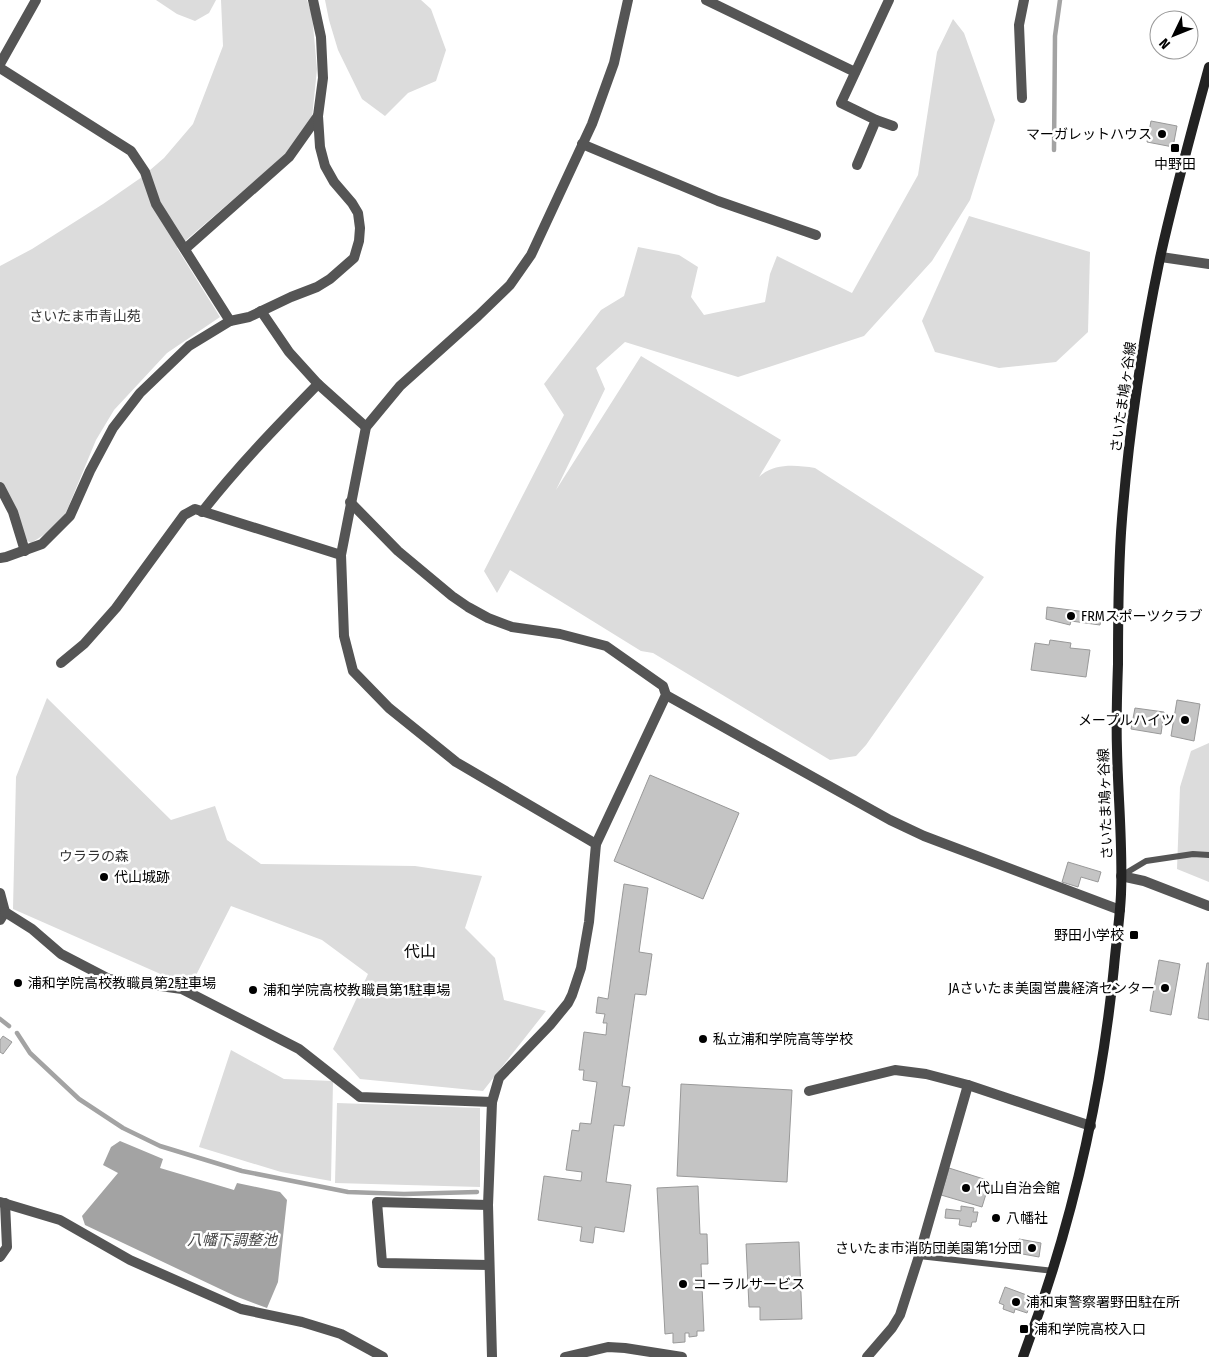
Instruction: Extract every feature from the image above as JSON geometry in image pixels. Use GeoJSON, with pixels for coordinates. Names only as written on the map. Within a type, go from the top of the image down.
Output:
{"type":"FeatureCollection","features":[{"type":"Feature","properties":{"kind":"main road","name":"さいたま鳩ヶ谷線"},"geometry":{"type":"LineString","coordinates":[[1024,1357],[1054,1271],[1081,1170],[1091,1126],[1105,1040],[1120,910],[1121,876],[1117,748],[1118,590],[1122,520],[1137,387],[1160,257],[1209,67]]}},
{"type":"Feature","properties":{"kind":"street"},"geometry":{"type":"LineString","coordinates":[[0,64],[36,0]]}},
{"type":"Feature","properties":{"kind":"street"},"geometry":{"type":"LineString","coordinates":[[0,558],[42,544],[70,516],[90,471],[113,428],[140,393],[189,346],[230,321],[249,317],[317,287],[330,279],[354,258],[360,228],[358,213],[334,182],[325,166],[320,147],[318,116],[323,78],[321,37],[313,0]]}},
{"type":"Feature","properties":{"kind":"street"},"geometry":{"type":"LineString","coordinates":[[596,844],[456,762],[389,708],[353,671],[344,636],[341,555],[366,427],[400,386],[510,285],[531,255],[592,124],[614,63],[628,0]]}},
{"type":"Feature","properties":{"kind":"street"},"geometry":{"type":"LineString","coordinates":[[706,0],[856,72]]}},
{"type":"Feature","properties":{"kind":"street"},"geometry":{"type":"LineString","coordinates":[[889,0],[841,104],[893,126]]}},
{"type":"Feature","properties":{"kind":"street"},"geometry":{"type":"LineString","coordinates":[[1022,98],[1019,25],[1024,0]]}},
{"type":"Feature","properties":{"kind":"street"},"geometry":{"type":"LineString","coordinates":[[0,68],[131,150],[145,172],[156,204],[230,321]]}},
{"type":"Feature","properties":{"kind":"street"},"geometry":{"type":"LineString","coordinates":[[185,248],[289,157],[318,116]]}},
{"type":"Feature","properties":{"kind":"street"},"geometry":{"type":"LineString","coordinates":[[857,165],[876,120]]}},
{"type":"Feature","properties":{"kind":"street"},"geometry":{"type":"LineString","coordinates":[[582,144],[718,201],[816,234]]}},
{"type":"Feature","properties":{"kind":"street"},"geometry":{"type":"LineString","coordinates":[[1160,257],[1209,264]]}},
{"type":"Feature","properties":{"kind":"street"},"geometry":{"type":"LineString","coordinates":[[261,311],[289,352],[318,384],[366,427]]}},
{"type":"Feature","properties":{"kind":"street"},"geometry":{"type":"LineString","coordinates":[[202,512],[230,476],[318,384]]}},
{"type":"Feature","properties":{"kind":"street"},"geometry":{"type":"LineString","coordinates":[[0,488],[13,512],[25,550]]}},
{"type":"Feature","properties":{"kind":"street"},"geometry":{"type":"LineString","coordinates":[[350,502],[398,550],[452,596],[468,607],[488,618],[512,627],[560,634],[606,646],[663,686],[666,696],[596,844],[589,922],[582,968],[572,995],[568,1003],[550,1025],[499,1078],[492,1102],[488,1196],[492,1357]]}},
{"type":"Feature","properties":{"kind":"street"},"geometry":{"type":"LineString","coordinates":[[61,663],[84,644],[116,608],[184,515],[195,509],[341,555]]}},
{"type":"Feature","properties":{"kind":"street"},"geometry":{"type":"LineString","coordinates":[[666,696],[890,820],[924,836],[1120,910]]}},
{"type":"Feature","properties":{"kind":"street"},"geometry":{"type":"LineString","coordinates":[[1121,876],[1144,881],[1209,906]]}},
{"type":"Feature","properties":{"kind":"street"},"geometry":{"type":"LineString","coordinates":[[0,893],[2,916],[32,929],[61,954],[109,979],[182,989],[291,1045],[360,1097],[492,1102]]}},
{"type":"Feature","properties":{"kind":"street"},"geometry":{"type":"LineString","coordinates":[[808,1091],[895,1070],[926,1074],[968,1085],[1091,1126]]}},
{"type":"Feature","properties":{"kind":"street"},"geometry":{"type":"LineString","coordinates":[[867,1357],[892,1328],[900,1315],[968,1085]]}},
{"type":"Feature","properties":{"kind":"street"},"geometry":{"type":"LineString","coordinates":[[488,1196],[377,1202],[382,1263],[489,1265]]}},
{"type":"Feature","properties":{"kind":"street"},"geometry":{"type":"LineString","coordinates":[[0,1257],[7,1247],[2,1202],[60,1220],[130,1260],[241,1309],[302,1322],[341,1334],[383,1357]]}},
{"type":"Feature","properties":{"kind":"street"},"geometry":{"type":"LineString","coordinates":[[566,1357],[608,1347],[682,1357]]}},
{"type":"Feature","properties":{"kind":"lane"},"geometry":{"type":"LineString","coordinates":[[1121,876],[1146,861],[1193,854],[1209,855]]}},
{"type":"Feature","properties":{"kind":"lane"},"geometry":{"type":"LineString","coordinates":[[919,1256],[1054,1271]]}},
{"type":"Feature","properties":{"kind":"green space"},"geometry":{"type":"Polygon","coordinates":[[[156,0],[216,0],[209,13],[195,21],[177,14],[156,0]]]}},
{"type":"Feature","properties":{"kind":"green space","name":"さいたま市青山苑"},"geometry":{"type":"Polygon","coordinates":[[[221,0],[307,0],[312,14],[317,69],[312,118],[287,153],[177,248],[220,317],[167,353],[114,410],[96,440],[65,515],[50,531],[31,543],[24,539],[0,484],[0,266],[32,249],[142,177],[164,158],[193,124],[223,46],[221,0]]]}},
{"type":"Feature","properties":{"kind":"green space"},"geometry":{"type":"Polygon","coordinates":[[[325,0],[421,0],[431,9],[446,50],[436,81],[408,93],[385,116],[362,99],[338,50],[325,0]]]}},
{"type":"Feature","properties":{"kind":"green space"},"geometry":{"type":"Polygon","coordinates":[[[953,19],[964,33],[995,120],[970,200],[932,261],[864,336],[738,377],[625,342],[596,368],[605,389],[556,490],[641,356],[781,440],[759,477],[765,472],[778,467],[800,466],[815,468],[984,577],[866,745],[856,756],[830,760],[653,653],[641,651],[510,570],[497,593],[484,571],[564,415],[544,384],[601,310],[624,296],[638,247],[679,255],[698,267],[691,297],[704,315],[765,302],[770,274],[777,256],[852,293],[918,175],[937,52],[953,19]]]}},
{"type":"Feature","properties":{"kind":"green space"},"geometry":{"type":"Polygon","coordinates":[[[969,216],[1090,252],[1088,332],[1056,362],[999,368],[935,352],[922,321],[969,216]]]}},
{"type":"Feature","properties":{"kind":"green space","name":"ウララの森"},"geometry":{"type":"Polygon","coordinates":[[[47,698],[171,820],[215,806],[227,840],[261,864],[415,866],[482,876],[465,928],[495,958],[504,1000],[546,1011],[483,1091],[360,1079],[333,1049],[368,974],[322,940],[231,906],[190,987],[13,909],[16,777],[47,698]]]}},
{"type":"Feature","properties":{"kind":"green space"},"geometry":{"type":"Polygon","coordinates":[[[1209,743],[1209,882],[1177,869],[1180,787],[1191,751],[1209,743]]]}},
{"type":"Feature","properties":{"kind":"green space"},"geometry":{"type":"Polygon","coordinates":[[[231,1050],[284,1079],[333,1081],[331,1181],[281,1172],[199,1147],[231,1050]]]}},
{"type":"Feature","properties":{"kind":"green space"},"geometry":{"type":"Polygon","coordinates":[[[337,1103],[480,1108],[480,1187],[335,1183],[337,1103]]]}},
{"type":"Feature","properties":{"kind":"water","name":"八幡下調整池"},"geometry":{"type":"Polygon","coordinates":[[[120,1141],[163,1159],[160,1168],[234,1190],[237,1183],[280,1192],[287,1200],[278,1282],[267,1308],[235,1296],[85,1225],[82,1216],[118,1173],[103,1165],[111,1147],[120,1141]]]}},
{"type":"Feature","properties":{"kind":"building","name":"マーガレットハウス"},"geometry":{"type":"Polygon","coordinates":[[[1151,121],[1177,126],[1173,147],[1147,142],[1151,121]]]}},
{"type":"Feature","properties":{"kind":"building"},"geometry":{"type":"Polygon","coordinates":[[[1047,607],[1102,614],[1100,625],[1071,621],[1070,625],[1046,619],[1047,607]]]}},
{"type":"Feature","properties":{"kind":"building"},"geometry":{"type":"Polygon","coordinates":[[[1050,640],[1071,643],[1070,648],[1090,650],[1086,677],[1031,670],[1035,643],[1049,645],[1050,640]]]}},
{"type":"Feature","properties":{"kind":"building","name":"メープルハイツ"},"geometry":{"type":"Polygon","coordinates":[[[1177,700],[1200,704],[1194,741],[1171,736],[1177,700]]]}},
{"type":"Feature","properties":{"kind":"building"},"geometry":{"type":"Polygon","coordinates":[[[1135,708],[1164,712],[1161,734],[1131,729],[1135,708]]]}},
{"type":"Feature","properties":{"kind":"building"},"geometry":{"type":"Polygon","coordinates":[[[650,775],[739,813],[703,899],[614,861],[650,775]]]}},
{"type":"Feature","properties":{"kind":"building"},"geometry":{"type":"Polygon","coordinates":[[[1068,862],[1101,872],[1098,882],[1081,877],[1078,887],[1062,882],[1068,862]]]}},
{"type":"Feature","properties":{"kind":"building"},"geometry":{"type":"Polygon","coordinates":[[[624,884],[648,888],[639,952],[652,954],[646,995],[635,994],[622,1086],[630,1087],[624,1126],[614,1125],[606,1182],[631,1185],[624,1232],[595,1227],[593,1243],[580,1241],[582,1227],[538,1220],[544,1176],[581,1181],[582,1172],[566,1170],[572,1130],[579,1131],[580,1123],[591,1124],[597,1082],[583,1080],[584,1070],[579,1070],[584,1032],[606,1035],[607,1023],[603,1023],[605,1014],[596,1013],[598,997],[608,999],[624,884]]]}},
{"type":"Feature","properties":{"kind":"building"},"geometry":{"type":"Polygon","coordinates":[[[1159,960],[1180,964],[1171,1015],[1150,1011],[1159,960]]]}},
{"type":"Feature","properties":{"kind":"building"},"geometry":{"type":"Polygon","coordinates":[[[1207,963],[1209,963],[1209,1020],[1198,1018],[1207,963]]]}},
{"type":"Feature","properties":{"kind":"building"},"geometry":{"type":"Polygon","coordinates":[[[3,1036],[12,1042],[3,1054],[0,1052],[0,1040],[3,1036]]]}},
{"type":"Feature","properties":{"kind":"building"},"geometry":{"type":"Polygon","coordinates":[[[681,1084],[792,1090],[787,1182],[677,1176],[681,1084]]]}},
{"type":"Feature","properties":{"kind":"building"},"geometry":{"type":"Polygon","coordinates":[[[949,1168],[990,1181],[982,1207],[941,1195],[949,1168]]]}},
{"type":"Feature","properties":{"kind":"building"},"geometry":{"type":"Polygon","coordinates":[[[698,1186],[700,1234],[707,1234],[708,1264],[701,1264],[704,1331],[697,1331],[697,1336],[689,1337],[689,1333],[685,1333],[685,1342],[673,1343],[673,1333],[665,1334],[657,1188],[698,1186]]]}},
{"type":"Feature","properties":{"kind":"building"},"geometry":{"type":"Polygon","coordinates":[[[961,1206],[974,1208],[973,1212],[978,1212],[976,1222],[972,1222],[971,1227],[959,1225],[960,1219],[945,1218],[946,1209],[961,1211],[961,1206]]]}},
{"type":"Feature","properties":{"kind":"building"},"geometry":{"type":"Polygon","coordinates":[[[1019,1239],[1041,1243],[1039,1257],[1017,1253],[1019,1239]]]}},
{"type":"Feature","properties":{"kind":"building"},"geometry":{"type":"Polygon","coordinates":[[[799,1242],[802,1319],[760,1320],[760,1307],[749,1307],[746,1244],[799,1242]]]}},
{"type":"Feature","properties":{"kind":"building"},"geometry":{"type":"Polygon","coordinates":[[[1005,1287],[1032,1297],[1027,1313],[1015,1309],[1014,1313],[1003,1309],[1004,1305],[999,1303],[1005,1287]]]}},
{"type":"Feature","properties":{"kind":"waterway"},"geometry":{"type":"LineString","coordinates":[[1054,150],[1055,36],[1060,0]]}},
{"type":"Feature","properties":{"kind":"waterway"},"geometry":{"type":"LineString","coordinates":[[0,1019],[9,1026]]}},
{"type":"Feature","properties":{"kind":"waterway"},"geometry":{"type":"LineString","coordinates":[[17,1033],[30,1053],[79,1099],[123,1128],[160,1146],[242,1171],[348,1192],[404,1194],[477,1192]]}},
{"type":"Feature","properties":{"kind":"place","name":"マーガレットハウス"},"geometry":{"type":"Point","coordinates":[1162,134]}},
{"type":"Feature","properties":{"kind":"place","name":"中野田"},"geometry":{"type":"Point","coordinates":[1175,148]}},
{"type":"Feature","properties":{"kind":"place","name":"FRMスポーツクラブ"},"geometry":{"type":"Point","coordinates":[1071,616]}},
{"type":"Feature","properties":{"kind":"place","name":"メープルハイツ"},"geometry":{"type":"Point","coordinates":[1185,720]}},
{"type":"Feature","properties":{"kind":"place","name":"代山城跡"},"geometry":{"type":"Point","coordinates":[104,877]}},
{"type":"Feature","properties":{"kind":"place","name":"野田小学校"},"geometry":{"type":"Point","coordinates":[1134,935]}},
{"type":"Feature","properties":{"kind":"place","name":"浦和学院高校教職員第2駐車場"},"geometry":{"type":"Point","coordinates":[18,983]}},
{"type":"Feature","properties":{"kind":"place","name":"JAさいたま美園営農経済センター"},"geometry":{"type":"Point","coordinates":[1165,988]}},
{"type":"Feature","properties":{"kind":"place","name":"浦和学院高校教職員第1駐車場"},"geometry":{"type":"Point","coordinates":[253,990]}},
{"type":"Feature","properties":{"kind":"place","name":"私立浦和学院高等学校"},"geometry":{"type":"Point","coordinates":[703,1039]}},
{"type":"Feature","properties":{"kind":"place","name":"代山自治会館"},"geometry":{"type":"Point","coordinates":[966,1188]}},
{"type":"Feature","properties":{"kind":"place","name":"八幡社"},"geometry":{"type":"Point","coordinates":[996,1218]}},
{"type":"Feature","properties":{"kind":"place","name":"さいたま市消防団美園第1分団"},"geometry":{"type":"Point","coordinates":[1032,1248]}},
{"type":"Feature","properties":{"kind":"place","name":"コーラルサービス"},"geometry":{"type":"Point","coordinates":[683,1284]}},
{"type":"Feature","properties":{"kind":"place","name":"浦和東警察署野田駐在所"},"geometry":{"type":"Point","coordinates":[1016,1302]}},
{"type":"Feature","properties":{"kind":"place","name":"浦和学院高校入口"},"geometry":{"type":"Point","coordinates":[1024,1329]}},
{"type":"Feature","properties":{"kind":"district","name":"代山"},"geometry":{"type":"Point","coordinates":[420,951]}}]}
